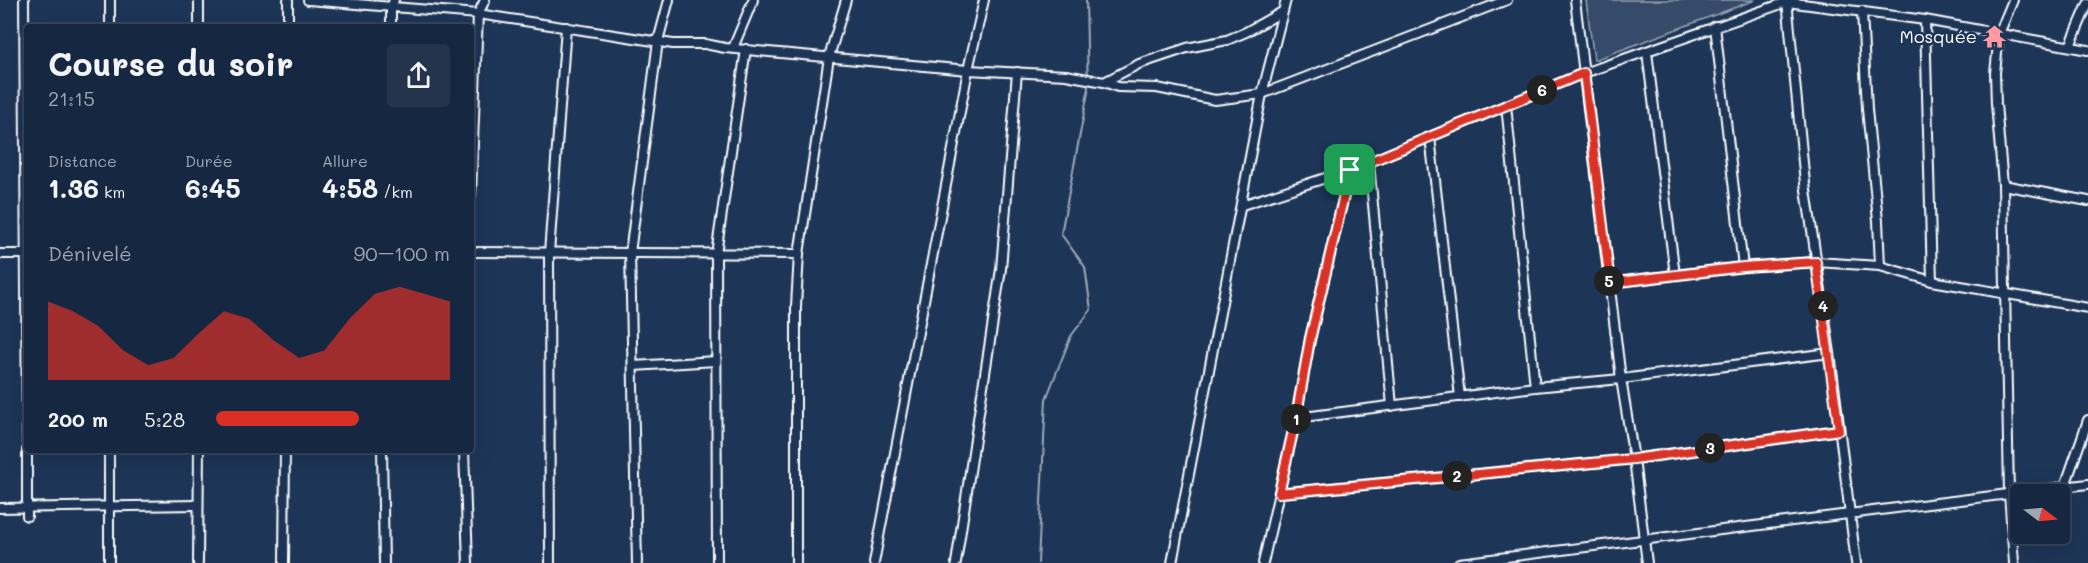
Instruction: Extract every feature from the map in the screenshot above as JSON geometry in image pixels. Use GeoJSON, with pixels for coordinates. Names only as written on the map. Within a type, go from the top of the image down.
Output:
{"type":"FeatureCollection","features":[{"type":"Feature","properties":{"kind":"street"},"geometry":{"type":"LineString","coordinates":[[24,0],[24,24]]}},
{"type":"Feature","properties":{"kind":"street"},"geometry":{"type":"LineString","coordinates":[[110,0],[110,24]]}},
{"type":"Feature","properties":{"kind":"street"},"geometry":{"type":"LineString","coordinates":[[199,0],[199,24]]}},
{"type":"Feature","properties":{"kind":"street"},"geometry":{"type":"LineString","coordinates":[[288,0],[288,24]]}},
{"type":"Feature","properties":{"kind":"street"},"geometry":{"type":"LineString","coordinates":[[308,0],[392,4],[478,14],[658,41],[968,70],[1066,75],[1118,87],[1157,88],[1215,100],[1262,94],[1507,0]]}},
{"type":"Feature","properties":{"kind":"street"},"geometry":{"type":"LineString","coordinates":[[474,118],[478,14],[485,0]]}},
{"type":"Feature","properties":{"kind":"street"},"geometry":{"type":"LineString","coordinates":[[637,563],[630,254],[658,41],[669,0]]}},
{"type":"Feature","properties":{"kind":"street"},"geometry":{"type":"LineString","coordinates":[[733,48],[753,0]]}},
{"type":"Feature","properties":{"kind":"street"},"geometry":{"type":"LineString","coordinates":[[796,563],[798,254],[829,57],[846,0]]}},
{"type":"Feature","properties":{"kind":"street"},"geometry":{"type":"LineString","coordinates":[[874,563],[968,70],[984,0]]}},
{"type":"Feature","properties":{"kind":"street"},"geometry":{"type":"LineString","coordinates":[[1172,563],[1262,94],[1286,0]]}},
{"type":"Feature","properties":{"kind":"street"},"geometry":{"type":"LineString","coordinates":[[1575,0],[1621,379],[1647,563]]}},
{"type":"Feature","properties":{"kind":"street"},"geometry":{"type":"LineString","coordinates":[[2013,0],[1999,34],[1995,73],[2003,185],[2009,493],[2014,563]]}},
{"type":"Feature","properties":{"kind":"street"},"geometry":{"type":"LineString","coordinates":[[1242,205],[1350,170],[1584,73],[1787,1],[1925,20],[2088,50]]}},
{"type":"Feature","properties":{"kind":"street"},"geometry":{"type":"LineString","coordinates":[[1787,1],[1805,183],[1830,353],[1856,563]]}},
{"type":"Feature","properties":{"kind":"street"},"geometry":{"type":"LineString","coordinates":[[391,24],[392,4]]}},
{"type":"Feature","properties":{"kind":"street"},"geometry":{"type":"LineString","coordinates":[[2070,46],[2088,4]]}},
{"type":"Feature","properties":{"kind":"street"},"geometry":{"type":"LineString","coordinates":[[1862,11],[1867,108],[1880,266]]}},
{"type":"Feature","properties":{"kind":"street"},"geometry":{"type":"LineString","coordinates":[[1104,82],[1139,64],[1246,32],[1282,12]]}},
{"type":"Feature","properties":{"kind":"street"},"geometry":{"type":"LineString","coordinates":[[1925,20],[1932,281]]}},
{"type":"Feature","properties":{"kind":"street"},"geometry":{"type":"LineString","coordinates":[[1715,26],[1743,267]]}},
{"type":"Feature","properties":{"kind":"street"},"geometry":{"type":"LineString","coordinates":[[550,563],[549,253],[566,27]]}},
{"type":"Feature","properties":{"kind":"street"},"geometry":{"type":"LineString","coordinates":[[717,563],[716,254],[746,49]]}},
{"type":"Feature","properties":{"kind":"street"},"geometry":{"type":"LineString","coordinates":[[1647,52],[1675,275]]}},
{"type":"Feature","properties":{"kind":"street"},"geometry":{"type":"LineString","coordinates":[[956,563],[1001,269],[1017,72]]}},
{"type":"Feature","properties":{"kind":"street"},"geometry":{"type":"LineString","coordinates":[[1506,105],[1535,387]]}},
{"type":"Feature","properties":{"kind":"street"},"geometry":{"type":"LineString","coordinates":[[1430,137],[1460,396]]}},
{"type":"Feature","properties":{"kind":"street"},"geometry":{"type":"LineString","coordinates":[[1369,162],[1392,406]]}},
{"type":"Feature","properties":{"kind":"street"},"geometry":{"type":"LineString","coordinates":[[1263,563],[1296,418],[1310,339],[1350,170]]}},
{"type":"Feature","properties":{"kind":"street"},"geometry":{"type":"LineString","coordinates":[[2003,185],[2088,201]]}},
{"type":"Feature","properties":{"kind":"street"},"geometry":{"type":"LineString","coordinates":[[474,252],[798,254]]}},
{"type":"Feature","properties":{"kind":"street"},"geometry":{"type":"LineString","coordinates":[[0,254],[24,254]]}},
{"type":"Feature","properties":{"kind":"street"},"geometry":{"type":"LineString","coordinates":[[1610,283],[1743,267],[1816,262],[1880,266],[1932,281],[2088,308]]}},
{"type":"Feature","properties":{"kind":"street"},"geometry":{"type":"LineString","coordinates":[[1296,418],[1460,396],[1830,353]]}},
{"type":"Feature","properties":{"kind":"street"},"geometry":{"type":"LineString","coordinates":[[633,366],[716,361]]}},
{"type":"Feature","properties":{"kind":"street"},"geometry":{"type":"LineString","coordinates":[[2066,484],[2088,420]]}},
{"type":"Feature","properties":{"kind":"street"},"geometry":{"type":"LineString","coordinates":[[1279,493],[1634,459],[1839,430]]}},
{"type":"Feature","properties":{"kind":"street"},"geometry":{"type":"LineString","coordinates":[[27,453],[27,516]]}},
{"type":"Feature","properties":{"kind":"street"},"geometry":{"type":"LineString","coordinates":[[109,453],[109,563]]}},
{"type":"Feature","properties":{"kind":"street"},"geometry":{"type":"LineString","coordinates":[[198,453],[198,563]]}},
{"type":"Feature","properties":{"kind":"street"},"geometry":{"type":"LineString","coordinates":[[284,563],[285,453]]}},
{"type":"Feature","properties":{"kind":"street"},"geometry":{"type":"LineString","coordinates":[[382,453],[384,563]]}},
{"type":"Feature","properties":{"kind":"street"},"geometry":{"type":"LineString","coordinates":[[464,453],[468,563]]}},
{"type":"Feature","properties":{"kind":"street"},"geometry":{"type":"LineString","coordinates":[[2070,485],[2088,483]]}},
{"type":"Feature","properties":{"kind":"street"},"geometry":{"type":"LineString","coordinates":[[1459,563],[2009,493]]}},
{"type":"Feature","properties":{"kind":"street"},"geometry":{"type":"LineString","coordinates":[[0,508],[198,505]]}},
{"type":"Feature","properties":{"kind":"shaded area"},"geometry":{"type":"Polygon","coordinates":[[[1586,0],[1755,0],[1594,60],[1586,0]]]}},
{"type":"Feature","properties":{"kind":"waterway"},"geometry":{"type":"LineString","coordinates":[[1038,563],[1046,399],[1071,336],[1091,310],[1085,267],[1061,234],[1088,92],[1086,0]]}},
{"type":"Feature","properties":{"kind":"place","name":"Mosquée"},"geometry":{"type":"Point","coordinates":[1995,37]}},
{"type":"Feature","properties":{"kind":"route"},"geometry":{"type":"LineString","coordinates":[[1584,73],[1610,283],[1743,267],[1816,262],[1839,430],[1634,459],[1279,493],[1296,418],[1310,339],[1350,170],[1584,73]]}}]}
